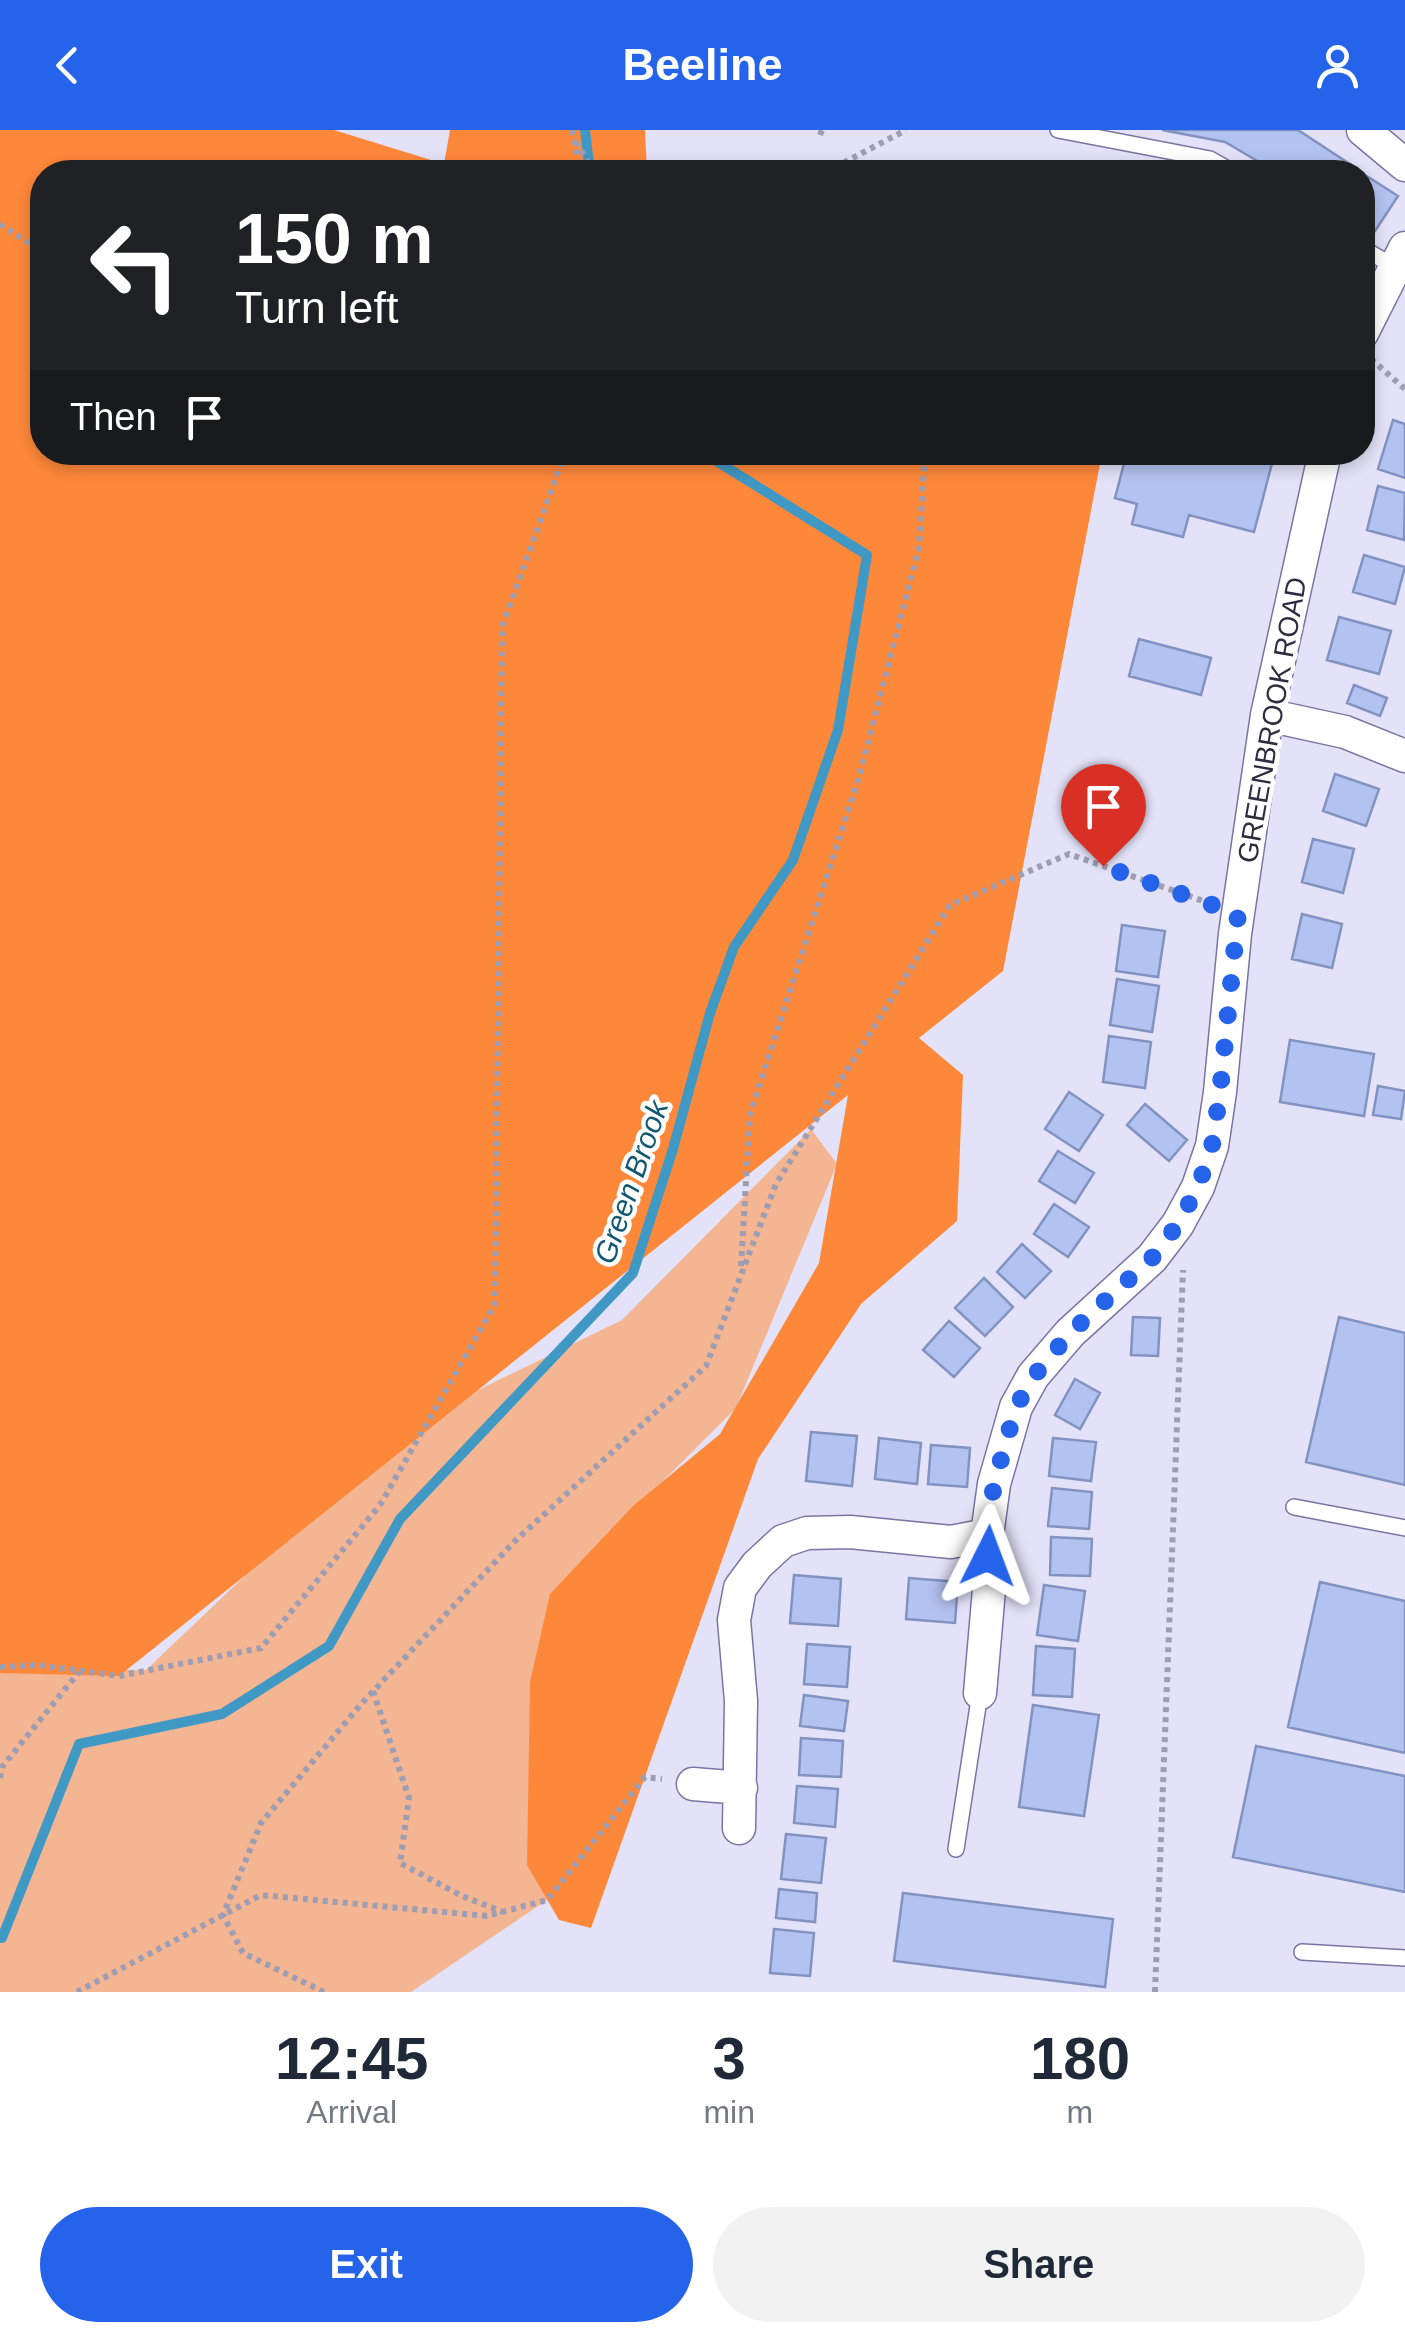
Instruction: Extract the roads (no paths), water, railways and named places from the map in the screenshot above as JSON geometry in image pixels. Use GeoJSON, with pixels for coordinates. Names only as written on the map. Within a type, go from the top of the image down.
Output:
{"type":"FeatureCollection","features":[{"type":"Feature","properties":{"kind":"street"},"geometry":{"type":"LineString","coordinates":[[1375,308],[1400,258]]}},
{"type":"Feature","properties":{"kind":"street","name":"GREENBROOK ROAD"},"geometry":{"type":"LineString","coordinates":[[980,1693],[990,1578],[987,1535],[994,1484],[1016,1407],[1034,1376],[1070,1333],[1152,1258],[1178,1224],[1198,1187],[1212,1146],[1238,914],[1267,714],[1323,465]]}},
{"type":"Feature","properties":{"kind":"street"},"geometry":{"type":"LineString","coordinates":[[1267,714],[1345,732],[1405,756]]}},
{"type":"Feature","properties":{"kind":"street"},"geometry":{"type":"LineString","coordinates":[[739,1828],[741,1701],[734,1620],[740,1588],[758,1565],[783,1541],[807,1533],[850,1532],[950,1542],[987,1535]]}},
{"type":"Feature","properties":{"kind":"street"},"geometry":{"type":"LineString","coordinates":[[693,1784],[741,1788]]}},
{"type":"Feature","properties":{"kind":"lane"},"geometry":{"type":"LineString","coordinates":[[1058,130],[1212,160]]}},
{"type":"Feature","properties":{"kind":"lane"},"geometry":{"type":"LineString","coordinates":[[1375,251],[1400,258]]}},
{"type":"Feature","properties":{"kind":"lane"},"geometry":{"type":"LineString","coordinates":[[1294,1508],[1405,1528]]}},
{"type":"Feature","properties":{"kind":"lane"},"geometry":{"type":"LineString","coordinates":[[956,1849],[980,1693]]}},
{"type":"Feature","properties":{"kind":"lane"},"geometry":{"type":"LineString","coordinates":[[1302,1952],[1405,1958]]}},
{"type":"Feature","properties":{"kind":"waterway","name":"Green Brook"},"geometry":{"type":"LineString","coordinates":[[585,130],[589,160]]}},
{"type":"Feature","properties":{"kind":"waterway","name":"Green Brook"},"geometry":{"type":"LineString","coordinates":[[2,1938],[79,1744],[222,1714],[329,1646],[400,1519],[633,1273],[673,1149],[710,1013],[734,947],[793,860],[838,730],[867,555],[723,465]]}}]}
